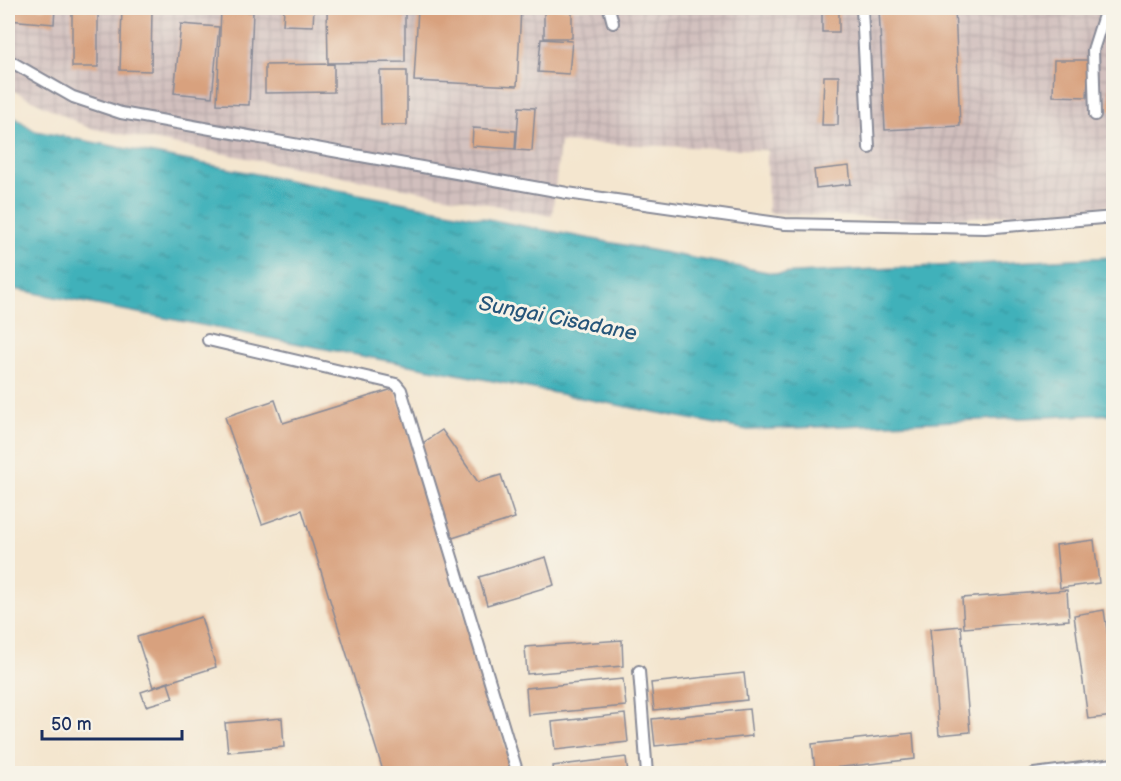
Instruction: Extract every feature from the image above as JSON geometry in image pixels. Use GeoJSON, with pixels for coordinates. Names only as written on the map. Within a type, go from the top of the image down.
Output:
{"type":"FeatureCollection","features":[{"type":"Feature","properties":{"kind":"lane"},"geometry":{"type":"LineString","coordinates":[[609,8],[614,23]]}},
{"type":"Feature","properties":{"kind":"lane"},"geometry":{"type":"LineString","coordinates":[[862,8],[869,148]]}},
{"type":"Feature","properties":{"kind":"lane"},"geometry":{"type":"LineString","coordinates":[[1095,115],[1093,50],[1105,12],[1104,8]]}},
{"type":"Feature","properties":{"kind":"lane"},"geometry":{"type":"LineString","coordinates":[[8,60],[73,97],[121,113],[567,193],[784,224],[985,228],[1113,217]]}},
{"type":"Feature","properties":{"kind":"lane"},"geometry":{"type":"LineString","coordinates":[[208,340],[392,383],[399,387],[518,774]]}},
{"type":"Feature","properties":{"kind":"lane"},"geometry":{"type":"LineString","coordinates":[[639,671],[647,774]]}},
{"type":"Feature","properties":{"kind":"lane"},"geometry":{"type":"LineString","coordinates":[[1034,774],[1113,764]]}},
{"type":"Feature","properties":{"kind":"shaded area"},"geometry":{"type":"Polygon","coordinates":[[[8,8],[1113,8],[1113,205],[928,220],[768,213],[767,150],[560,142],[552,216],[89,128],[8,88],[8,8]]]}},
{"type":"Feature","properties":{"kind":"water","name":"Sungai Cisadane"},"geometry":{"type":"Polygon","coordinates":[[[8,113],[35,131],[778,274],[1113,257],[1113,414],[748,430],[8,288],[8,113]]]}},
{"type":"Feature","properties":{"kind":"building"},"geometry":{"type":"Polygon","coordinates":[[[8,8],[55,8],[54,24],[8,20],[8,8]]]}},
{"type":"Feature","properties":{"kind":"building"},"geometry":{"type":"Polygon","coordinates":[[[72,8],[98,8],[98,67],[72,67],[72,8]]]}},
{"type":"Feature","properties":{"kind":"building"},"geometry":{"type":"Polygon","coordinates":[[[122,8],[152,8],[151,71],[120,70],[122,8]]]}},
{"type":"Feature","properties":{"kind":"building"},"geometry":{"type":"Polygon","coordinates":[[[284,8],[314,8],[313,26],[283,25],[284,8]]]}},
{"type":"Feature","properties":{"kind":"building"},"geometry":{"type":"Polygon","coordinates":[[[327,8],[405,8],[405,62],[328,63],[327,8]]]}},
{"type":"Feature","properties":{"kind":"building"},"geometry":{"type":"Polygon","coordinates":[[[418,8],[521,8],[517,86],[414,81],[418,8]]]}},
{"type":"Feature","properties":{"kind":"building"},"geometry":{"type":"Polygon","coordinates":[[[544,8],[572,8],[572,38],[544,38],[544,8]]]}},
{"type":"Feature","properties":{"kind":"building"},"geometry":{"type":"Polygon","coordinates":[[[822,8],[839,8],[839,32],[822,32],[822,8]]]}},
{"type":"Feature","properties":{"kind":"building"},"geometry":{"type":"Polygon","coordinates":[[[879,8],[955,8],[960,126],[885,130],[879,8]]]}},
{"type":"Feature","properties":{"kind":"building"},"geometry":{"type":"Polygon","coordinates":[[[221,10],[253,12],[249,105],[217,104],[221,10]]]}},
{"type":"Feature","properties":{"kind":"building"},"geometry":{"type":"Polygon","coordinates":[[[181,24],[219,27],[212,97],[174,93],[181,24]]]}},
{"type":"Feature","properties":{"kind":"building"},"geometry":{"type":"Polygon","coordinates":[[[541,39],[572,41],[569,74],[538,72],[541,39]]]}},
{"type":"Feature","properties":{"kind":"building"},"geometry":{"type":"Polygon","coordinates":[[[1112,45],[1114,45],[1114,111],[1108,111],[1112,45]]]}},
{"type":"Feature","properties":{"kind":"building"},"geometry":{"type":"Polygon","coordinates":[[[1054,60],[1089,60],[1087,97],[1053,96],[1054,60]]]}},
{"type":"Feature","properties":{"kind":"building"},"geometry":{"type":"Polygon","coordinates":[[[334,64],[334,92],[265,93],[265,65],[334,64]]]}},
{"type":"Feature","properties":{"kind":"building"},"geometry":{"type":"Polygon","coordinates":[[[380,71],[407,71],[407,125],[381,125],[380,71]]]}},
{"type":"Feature","properties":{"kind":"building"},"geometry":{"type":"Polygon","coordinates":[[[824,76],[839,76],[838,125],[822,125],[824,76]]]}},
{"type":"Feature","properties":{"kind":"building"},"geometry":{"type":"Polygon","coordinates":[[[519,107],[535,108],[532,151],[516,150],[519,107]]]}},
{"type":"Feature","properties":{"kind":"building"},"geometry":{"type":"Polygon","coordinates":[[[473,128],[516,131],[515,149],[472,146],[473,128]]]}},
{"type":"Feature","properties":{"kind":"building"},"geometry":{"type":"Polygon","coordinates":[[[849,166],[851,184],[816,188],[814,170],[849,166]]]}},
{"type":"Feature","properties":{"kind":"building"},"geometry":{"type":"Polygon","coordinates":[[[396,388],[414,449],[442,430],[478,482],[501,475],[515,518],[443,541],[514,774],[384,774],[302,510],[262,524],[225,417],[275,400],[283,423],[396,388]]]}},
{"type":"Feature","properties":{"kind":"building"},"geometry":{"type":"Polygon","coordinates":[[[1094,540],[1099,583],[1060,588],[1056,545],[1094,540]]]}},
{"type":"Feature","properties":{"kind":"building"},"geometry":{"type":"Polygon","coordinates":[[[546,557],[554,585],[487,605],[479,577],[546,557]]]}},
{"type":"Feature","properties":{"kind":"building"},"geometry":{"type":"Polygon","coordinates":[[[1067,590],[1069,620],[964,628],[962,598],[1067,590]]]}},
{"type":"Feature","properties":{"kind":"building"},"geometry":{"type":"Polygon","coordinates":[[[1104,610],[1114,677],[1114,716],[1088,719],[1074,615],[1104,610]]]}},
{"type":"Feature","properties":{"kind":"building"},"geometry":{"type":"Polygon","coordinates":[[[201,617],[216,667],[153,687],[137,637],[201,617]]]}},
{"type":"Feature","properties":{"kind":"building"},"geometry":{"type":"Polygon","coordinates":[[[961,626],[970,732],[939,735],[930,629],[961,626]]]}},
{"type":"Feature","properties":{"kind":"building"},"geometry":{"type":"Polygon","coordinates":[[[622,640],[623,666],[527,674],[525,647],[622,640]]]}},
{"type":"Feature","properties":{"kind":"building"},"geometry":{"type":"Polygon","coordinates":[[[744,673],[747,700],[654,710],[651,683],[744,673]]]}},
{"type":"Feature","properties":{"kind":"building"},"geometry":{"type":"Polygon","coordinates":[[[623,679],[626,706],[528,715],[526,688],[623,679]]]}},
{"type":"Feature","properties":{"kind":"building"},"geometry":{"type":"Polygon","coordinates":[[[168,683],[173,698],[146,706],[141,692],[168,683]]]}},
{"type":"Feature","properties":{"kind":"building"},"geometry":{"type":"Polygon","coordinates":[[[749,709],[752,736],[655,746],[652,719],[749,709]]]}},
{"type":"Feature","properties":{"kind":"building"},"geometry":{"type":"Polygon","coordinates":[[[625,714],[628,742],[555,750],[552,722],[625,714]]]}},
{"type":"Feature","properties":{"kind":"building"},"geometry":{"type":"Polygon","coordinates":[[[282,718],[284,747],[228,752],[225,723],[282,718]]]}},
{"type":"Feature","properties":{"kind":"building"},"geometry":{"type":"Polygon","coordinates":[[[913,733],[915,759],[815,770],[812,744],[913,733]]]}},
{"type":"Feature","properties":{"kind":"building"},"geometry":{"type":"Polygon","coordinates":[[[626,757],[628,774],[554,774],[553,766],[626,757]]]}}]}
